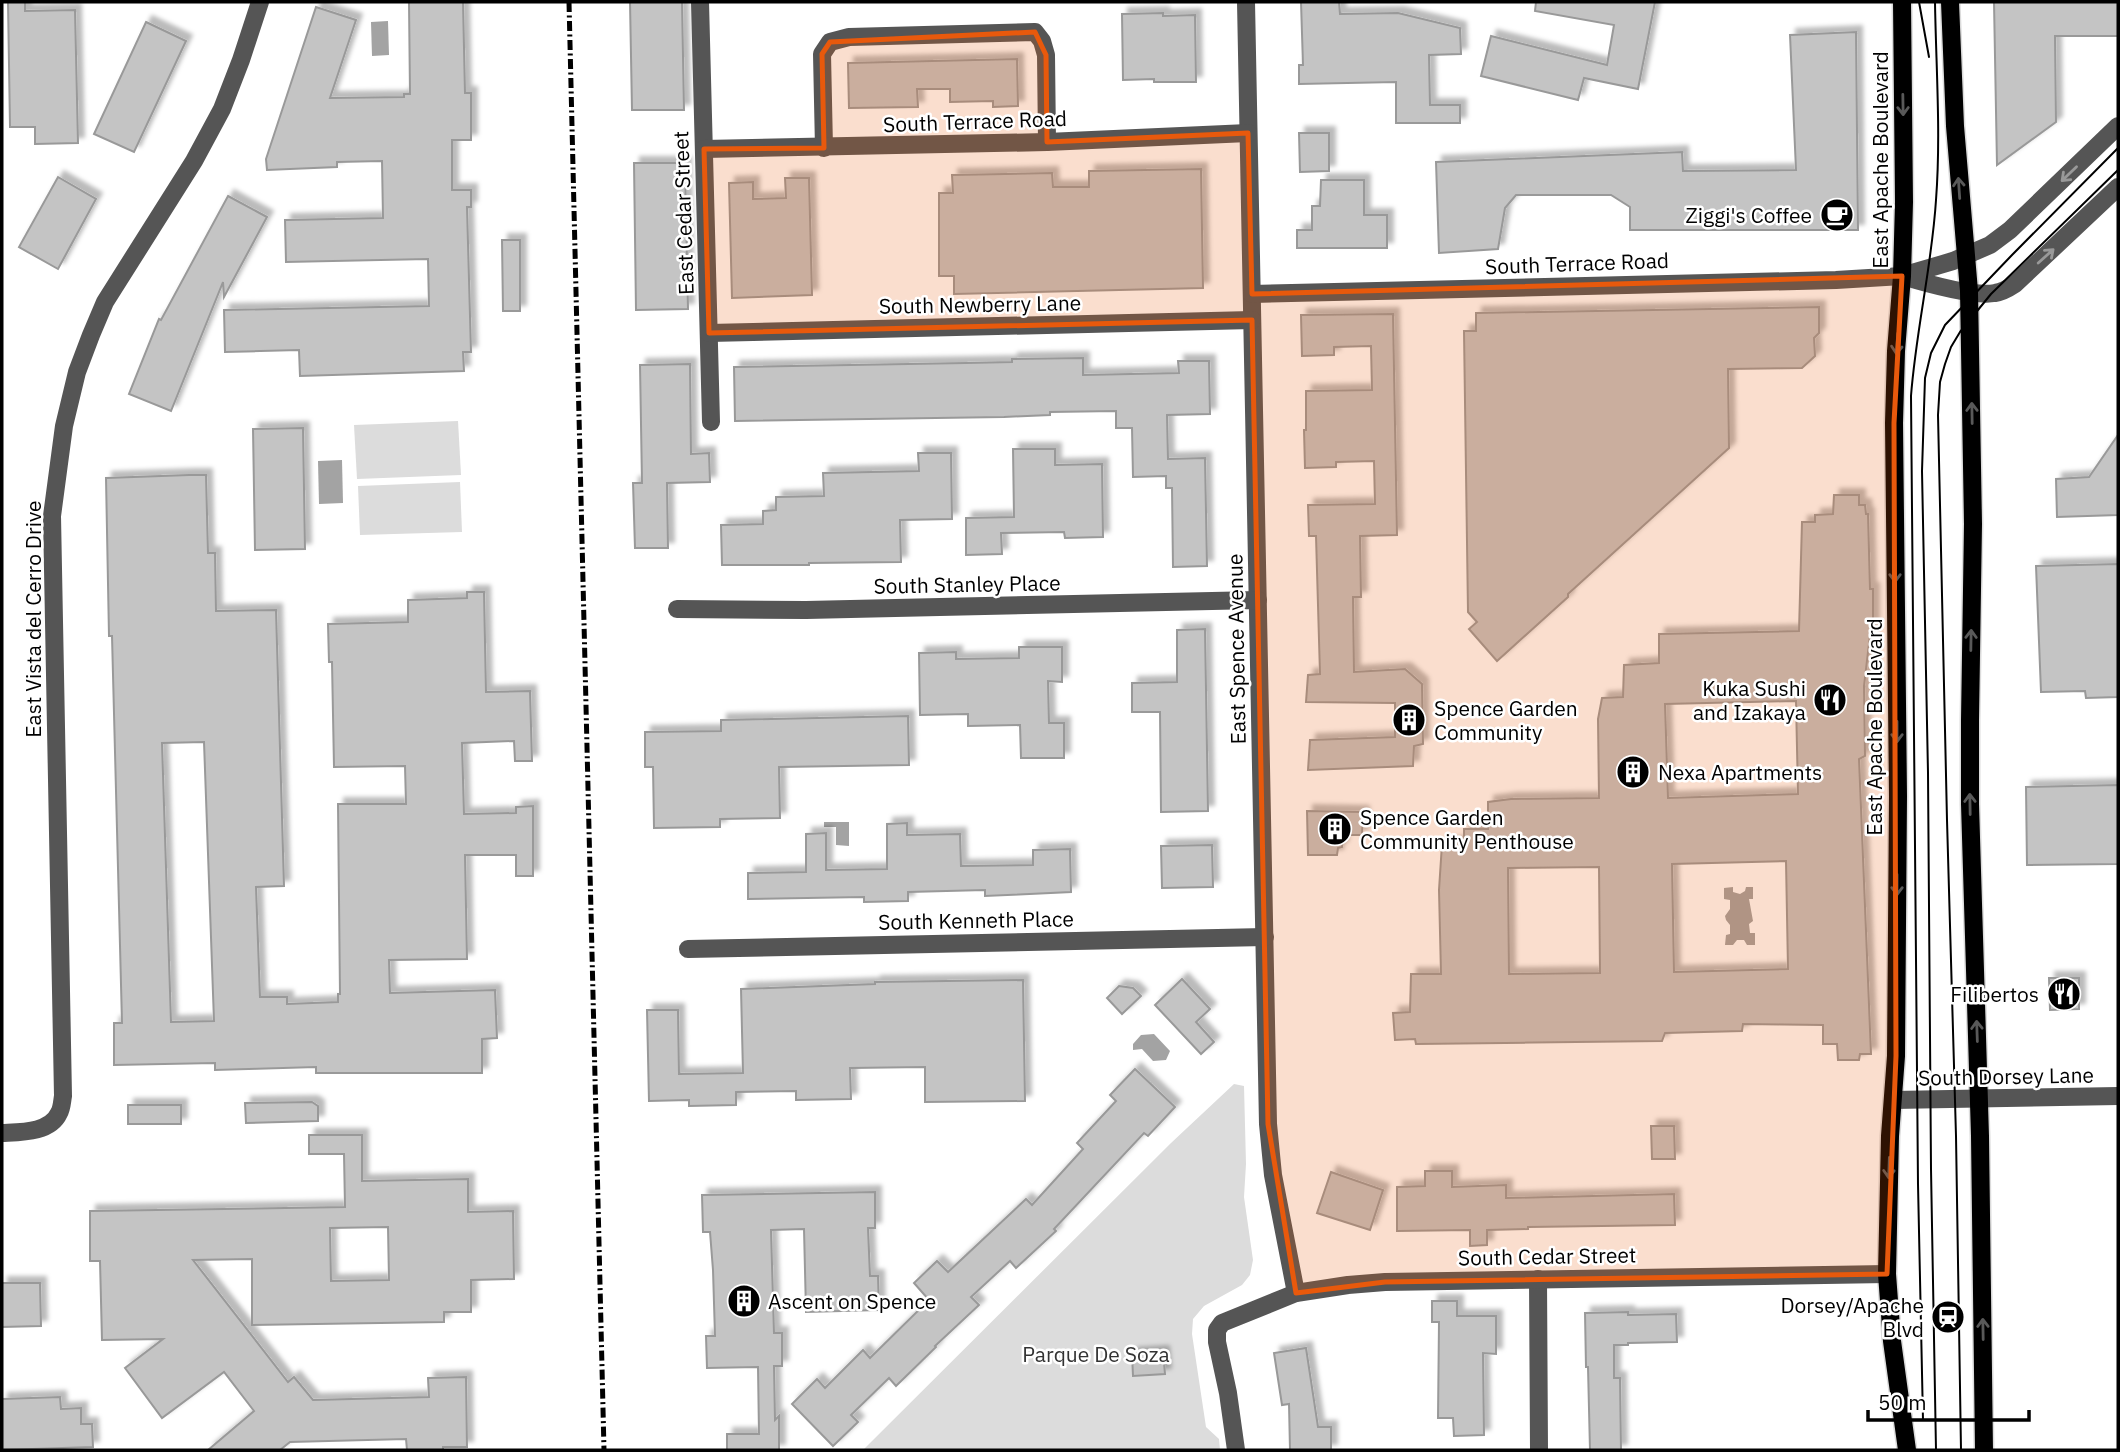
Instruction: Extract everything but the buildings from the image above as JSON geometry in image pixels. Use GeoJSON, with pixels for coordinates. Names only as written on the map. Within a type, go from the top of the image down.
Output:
{"type":"FeatureCollection","features":[{"type":"Feature","properties":{"kind":"main road","name":"East Apache Boulevard"},"geometry":{"type":"LineString","coordinates":[[1902,2],[1904,202],[1894,423],[1898,796],[1896,1056],[1889,1163],[1887,1274],[1892,1341],[1907,1450]]}},
{"type":"Feature","properties":{"kind":"main road"},"geometry":{"type":"LineString","coordinates":[[1950,2],[1956,138],[1969,291],[1973,524],[1970,780],[1979,1099],[1984,1450]]}},
{"type":"Feature","properties":{"kind":"street","name":"East Vista del Cerro Drive"},"geometry":{"type":"LineString","coordinates":[[2,1133],[44,1128],[59,1115],[63,1096],[52,516],[64,426],[77,372],[105,302],[194,161],[222,109],[260,2]]}},
{"type":"Feature","properties":{"kind":"street","name":"East Cedar Street"},"geometry":{"type":"LineString","coordinates":[[700,2],[711,422]]}},
{"type":"Feature","properties":{"kind":"street","name":"East Spence Avenue"},"geometry":{"type":"LineString","coordinates":[[1246,2],[1268,1124],[1273,1175],[1296,1293]]}},
{"type":"Feature","properties":{"kind":"street"},"geometry":{"type":"LineString","coordinates":[[824,148],[822,54],[830,42],[849,37],[995,33],[1035,32],[1042,41],[1046,55],[1047,142]]}},
{"type":"Feature","properties":{"kind":"street","name":"South Terrace Road"},"geometry":{"type":"LineString","coordinates":[[1252,294],[1836,280],[1902,276],[1966,256],[1990,245],[2010,230],[2118,126]]}},
{"type":"Feature","properties":{"kind":"street","name":"South Terrace Road"},"geometry":{"type":"LineString","coordinates":[[704,149],[1047,142],[1248,133]]}},
{"type":"Feature","properties":{"kind":"street","name":"South Terrace Road"},"geometry":{"type":"LineString","coordinates":[[1902,276],[1969,291],[1991,294],[2003,291],[2015,284],[2118,187]]}},
{"type":"Feature","properties":{"kind":"street","name":"South Newberry Lane"},"geometry":{"type":"LineString","coordinates":[[709,333],[1252,320]]}},
{"type":"Feature","properties":{"kind":"street","name":"South Stanley Place"},"geometry":{"type":"LineString","coordinates":[[677,610],[819,610],[1258,600]]}},
{"type":"Feature","properties":{"kind":"street","name":"South Kenneth Place"},"geometry":{"type":"LineString","coordinates":[[688,949],[1265,937]]}},
{"type":"Feature","properties":{"kind":"street","name":"South Dorsey Lane"},"geometry":{"type":"LineString","coordinates":[[1894,1100],[2118,1096]]}},
{"type":"Feature","properties":{"kind":"street","name":"South Cedar Street"},"geometry":{"type":"LineString","coordinates":[[1236,1450],[1228,1393],[1216,1342],[1217,1330],[1222,1323],[1296,1293],[1385,1282],[1887,1274]]}},
{"type":"Feature","properties":{"kind":"street"},"geometry":{"type":"LineString","coordinates":[[1538,1279],[1539,1450]]}},
{"type":"Feature","properties":{"kind":"highlighted area"},"geometry":{"type":"Polygon","coordinates":[[[1035,32],[1046,55],[1047,142],[1248,133],[1252,294],[1902,276],[1894,423],[1896,1056],[1887,1274],[1385,1282],[1296,1293],[1268,1124],[1252,320],[709,333],[704,149],[824,148],[822,54],[830,42],[1035,32]]]}},
{"type":"Feature","properties":{"kind":"green space"},"geometry":{"type":"Polygon","coordinates":[[[458,421],[461,475],[357,479],[354,425],[458,421]]]}},
{"type":"Feature","properties":{"kind":"green space"},"geometry":{"type":"Polygon","coordinates":[[[460,482],[462,532],[360,535],[358,486],[460,482]]]}},
{"type":"Feature","properties":{"kind":"green space","name":"Parque De Soza"},"geometry":{"type":"Polygon","coordinates":[[[1234,1084],[1244,1086],[1244,1197],[1253,1260],[1250,1275],[1242,1285],[1204,1306],[1193,1319],[1192,1334],[1206,1427],[1219,1439],[1220,1450],[863,1450],[1171,1143],[1234,1084]]]}},
{"type":"Feature","properties":{"kind":"shaded area"},"geometry":{"type":"Polygon","coordinates":[[[388,21],[389,55],[372,56],[371,22],[388,21]]]}},
{"type":"Feature","properties":{"kind":"shaded area"},"geometry":{"type":"Polygon","coordinates":[[[342,460],[343,503],[319,504],[318,461],[342,460]]]}},
{"type":"Feature","properties":{"kind":"shaded area"},"geometry":{"type":"Polygon","coordinates":[[[824,822],[849,822],[849,846],[836,845],[836,827],[824,827],[824,822]]]}},
{"type":"Feature","properties":{"kind":"shaded area"},"geometry":{"type":"Polygon","coordinates":[[[1733,887],[1733,892],[1740,894],[1746,887],[1753,887],[1753,899],[1749,899],[1753,921],[1749,924],[1750,933],[1755,933],[1755,945],[1747,945],[1744,940],[1737,940],[1733,945],[1725,945],[1726,935],[1730,934],[1730,925],[1725,916],[1730,909],[1730,900],[1724,899],[1724,888],[1733,887]]]}},
{"type":"Feature","properties":{"kind":"shaded area"},"geometry":{"type":"Polygon","coordinates":[[[1154,1034],[1170,1051],[1166,1060],[1153,1061],[1142,1049],[1133,1050],[1133,1044],[1141,1035],[1154,1034]]]}},
{"type":"Feature","properties":{"kind":"tram line"},"geometry":{"type":"LineString","coordinates":[[1919,2],[1929,57]]}},
{"type":"Feature","properties":{"kind":"tram line"},"geometry":{"type":"LineString","coordinates":[[1923,1420],[1918,1184],[1911,396],[1936,200],[1938,125],[1935,2]]}},
{"type":"Feature","properties":{"kind":"tram line"},"geometry":{"type":"LineString","coordinates":[[1936,1450],[1922,471],[1925,378],[1931,353],[1945,325],[2118,148]]}},
{"type":"Feature","properties":{"kind":"tram line"},"geometry":{"type":"LineString","coordinates":[[1961,1450],[1938,415],[1940,382],[1951,347],[1991,294],[2118,170]]}},
{"type":"Feature","properties":{"kind":"railway"},"geometry":{"type":"LineString","coordinates":[[569,2],[604,1450]]}},
{"type":"Feature","properties":{"kind":"place","name":"Ziggi's Coffee"},"geometry":{"type":"Point","coordinates":[1837,215]}},
{"type":"Feature","properties":{"kind":"place","name":"Kuka Sushi and Izakaya"},"geometry":{"type":"Point","coordinates":[1830,700]}},
{"type":"Feature","properties":{"kind":"place","name":"Spence Garden Community"},"geometry":{"type":"Point","coordinates":[1409,720]}},
{"type":"Feature","properties":{"kind":"place","name":"Nexa Apartments"},"geometry":{"type":"Point","coordinates":[1633,772]}},
{"type":"Feature","properties":{"kind":"place","name":"Spence Garden Community Penthouse"},"geometry":{"type":"Point","coordinates":[1335,829]}},
{"type":"Feature","properties":{"kind":"place","name":"Filibertos"},"geometry":{"type":"Point","coordinates":[2064,994]}},
{"type":"Feature","properties":{"kind":"place","name":"Ascent on Spence"},"geometry":{"type":"Point","coordinates":[744,1301]}},
{"type":"Feature","properties":{"kind":"place","name":"Dorsey/Apache Blvd"},"geometry":{"type":"Point","coordinates":[1948,1317]}}]}
